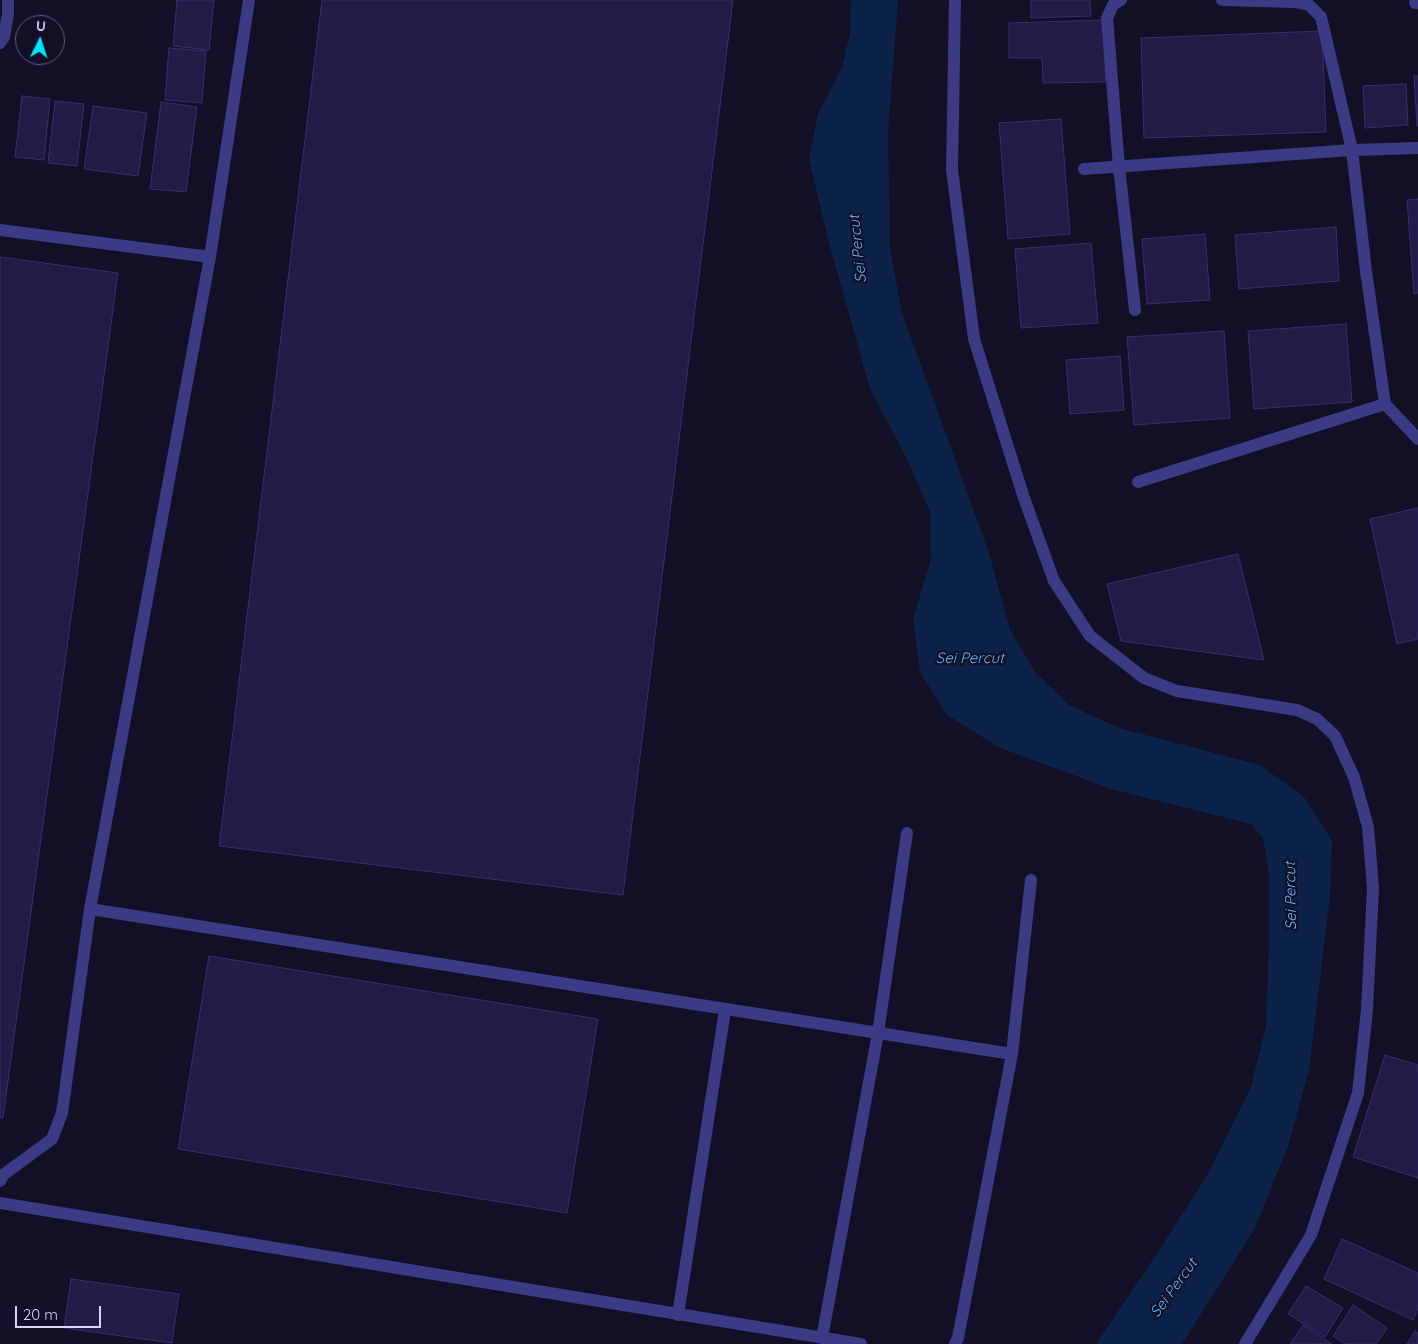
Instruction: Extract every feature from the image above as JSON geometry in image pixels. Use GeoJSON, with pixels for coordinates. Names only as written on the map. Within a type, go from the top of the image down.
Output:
{"type":"FeatureCollection","features":[{"type":"Feature","properties":{"kind":"street"},"geometry":{"type":"LineString","coordinates":[[0,43],[4,37],[8,14],[8,0]]}},
{"type":"Feature","properties":{"kind":"street"},"geometry":{"type":"LineString","coordinates":[[0,1181],[3,1174],[52,1139],[62,1113],[90,909],[210,257],[249,0]]}},
{"type":"Feature","properties":{"kind":"street"},"geometry":{"type":"LineString","coordinates":[[956,0],[952,170],[974,338],[1024,498],[1054,582],[1090,636],[1144,678],[1177,690],[1296,710],[1317,720],[1335,736],[1354,777],[1368,827],[1373,888],[1367,1010],[1358,1093],[1311,1235],[1245,1344]]}},
{"type":"Feature","properties":{"kind":"street"},"geometry":{"type":"LineString","coordinates":[[1121,0],[1113,5],[1107,18],[1119,167],[1135,310]]}},
{"type":"Feature","properties":{"kind":"street"},"geometry":{"type":"LineString","coordinates":[[1222,0],[1295,2],[1309,5],[1322,17],[1352,150],[1385,404],[1418,440]]}},
{"type":"Feature","properties":{"kind":"street"},"geometry":{"type":"LineString","coordinates":[[1084,169],[1352,150],[1418,148]]}},
{"type":"Feature","properties":{"kind":"street"},"geometry":{"type":"LineString","coordinates":[[0,230],[210,257]]}},
{"type":"Feature","properties":{"kind":"street"},"geometry":{"type":"LineString","coordinates":[[1138,482],[1385,404]]}},
{"type":"Feature","properties":{"kind":"street"},"geometry":{"type":"LineString","coordinates":[[822,1338],[878,1033],[907,833]]}},
{"type":"Feature","properties":{"kind":"street"},"geometry":{"type":"LineString","coordinates":[[955,1344],[958,1338],[1012,1054],[1031,880]]}},
{"type":"Feature","properties":{"kind":"street"},"geometry":{"type":"LineString","coordinates":[[90,909],[1012,1054]]}},
{"type":"Feature","properties":{"kind":"street"},"geometry":{"type":"LineString","coordinates":[[678,1315],[725,1010]]}},
{"type":"Feature","properties":{"kind":"street"},"geometry":{"type":"LineString","coordinates":[[0,1204],[861,1344]]}},
{"type":"Feature","properties":{"kind":"water","name":"Sei Percut"},"geometry":{"type":"Polygon","coordinates":[[[851,0],[898,0],[888,131],[890,249],[902,313],[989,553],[1010,630],[1035,672],[1069,705],[1119,728],[1260,765],[1305,798],[1332,841],[1330,896],[1309,1070],[1288,1146],[1254,1230],[1182,1344],[1096,1344],[1208,1174],[1251,1087],[1266,1026],[1269,873],[1263,838],[1251,824],[1111,789],[998,747],[946,714],[920,672],[913,619],[931,559],[930,512],[906,457],[870,389],[828,239],[809,159],[818,114],[842,67],[850,34],[851,0]]]}},
{"type":"Feature","properties":{"kind":"building"},"geometry":{"type":"Polygon","coordinates":[[[177,0],[214,0],[209,50],[173,46],[177,0]]]}},
{"type":"Feature","properties":{"kind":"building"},"geometry":{"type":"Polygon","coordinates":[[[322,0],[733,0],[623,895],[219,846],[322,0]]]}},
{"type":"Feature","properties":{"kind":"building"},"geometry":{"type":"Polygon","coordinates":[[[1031,0],[1090,0],[1091,16],[1031,18],[1031,0]]]}},
{"type":"Feature","properties":{"kind":"building"},"geometry":{"type":"Polygon","coordinates":[[[1105,20],[1106,82],[1043,83],[1042,58],[1009,58],[1009,23],[1105,20]]]}},
{"type":"Feature","properties":{"kind":"building"},"geometry":{"type":"Polygon","coordinates":[[[1322,31],[1326,132],[1144,138],[1141,38],[1322,31]]]}},
{"type":"Feature","properties":{"kind":"building"},"geometry":{"type":"Polygon","coordinates":[[[169,48],[206,51],[202,103],[165,100],[169,48]]]}},
{"type":"Feature","properties":{"kind":"building"},"geometry":{"type":"Polygon","coordinates":[[[1414,76],[1418,76],[1418,126],[1417,126],[1414,76]]]}},
{"type":"Feature","properties":{"kind":"building"},"geometry":{"type":"Polygon","coordinates":[[[1406,84],[1408,125],[1365,128],[1363,86],[1406,84]]]}},
{"type":"Feature","properties":{"kind":"building"},"geometry":{"type":"Polygon","coordinates":[[[22,96],[50,99],[44,160],[15,157],[22,96]]]}},
{"type":"Feature","properties":{"kind":"building"},"geometry":{"type":"Polygon","coordinates":[[[55,101],[84,104],[77,166],[48,163],[55,101]]]}},
{"type":"Feature","properties":{"kind":"building"},"geometry":{"type":"Polygon","coordinates":[[[161,102],[197,107],[186,192],[150,189],[161,102]]]}},
{"type":"Feature","properties":{"kind":"building"},"geometry":{"type":"Polygon","coordinates":[[[93,106],[147,113],[138,176],[84,169],[93,106]]]}},
{"type":"Feature","properties":{"kind":"building"},"geometry":{"type":"Polygon","coordinates":[[[1061,119],[1070,234],[1008,239],[999,123],[1061,119]]]}},
{"type":"Feature","properties":{"kind":"building"},"geometry":{"type":"Polygon","coordinates":[[[1418,199],[1418,293],[1414,294],[1407,200],[1418,199]]]}},
{"type":"Feature","properties":{"kind":"building"},"geometry":{"type":"Polygon","coordinates":[[[1336,227],[1339,281],[1239,289],[1235,235],[1336,227]]]}},
{"type":"Feature","properties":{"kind":"building"},"geometry":{"type":"Polygon","coordinates":[[[1205,234],[1210,300],[1147,304],[1142,239],[1205,234]]]}},
{"type":"Feature","properties":{"kind":"building"},"geometry":{"type":"Polygon","coordinates":[[[1091,243],[1098,323],[1021,328],[1015,249],[1091,243]]]}},
{"type":"Feature","properties":{"kind":"building"},"geometry":{"type":"Polygon","coordinates":[[[0,257],[118,273],[3,1118],[0,1118],[0,257]]]}},
{"type":"Feature","properties":{"kind":"building"},"geometry":{"type":"Polygon","coordinates":[[[1346,324],[1352,402],[1254,409],[1248,331],[1346,324]]]}},
{"type":"Feature","properties":{"kind":"building"},"geometry":{"type":"Polygon","coordinates":[[[1224,331],[1230,418],[1134,425],[1127,337],[1224,331]]]}},
{"type":"Feature","properties":{"kind":"building"},"geometry":{"type":"Polygon","coordinates":[[[1120,356],[1124,410],[1070,414],[1066,360],[1120,356]]]}},
{"type":"Feature","properties":{"kind":"building"},"geometry":{"type":"Polygon","coordinates":[[[1418,508],[1418,639],[1397,644],[1370,519],[1418,508]]]}},
{"type":"Feature","properties":{"kind":"building"},"geometry":{"type":"Polygon","coordinates":[[[1238,554],[1264,660],[1121,641],[1107,584],[1238,554]]]}},
{"type":"Feature","properties":{"kind":"building"},"geometry":{"type":"Polygon","coordinates":[[[209,956],[598,1019],[567,1213],[178,1149],[209,956]]]}},
{"type":"Feature","properties":{"kind":"building"},"geometry":{"type":"Polygon","coordinates":[[[1385,1055],[1418,1065],[1418,1178],[1353,1157],[1385,1055]]]}},
{"type":"Feature","properties":{"kind":"building"},"geometry":{"type":"Polygon","coordinates":[[[1342,1239],[1418,1273],[1418,1309],[1413,1320],[1324,1279],[1342,1239]]]}},
{"type":"Feature","properties":{"kind":"building"},"geometry":{"type":"Polygon","coordinates":[[[71,1279],[179,1294],[172,1343],[64,1328],[71,1279]]]}},
{"type":"Feature","properties":{"kind":"building"},"geometry":{"type":"Polygon","coordinates":[[[1306,1286],[1343,1308],[1325,1337],[1288,1314],[1306,1286]]]}},
{"type":"Feature","properties":{"kind":"building"},"geometry":{"type":"Polygon","coordinates":[[[1353,1305],[1387,1328],[1376,1344],[1345,1344],[1333,1336],[1353,1305]]]}},
{"type":"Feature","properties":{"kind":"building"},"geometry":{"type":"Polygon","coordinates":[[[1303,1325],[1332,1344],[1290,1344],[1303,1325]]]}},
{"type":"Feature","properties":{"kind":"building"},"geometry":{"type":"Polygon","coordinates":[[[1415,1331],[1418,1333],[1418,1344],[1407,1344],[1415,1331]]]}}]}
